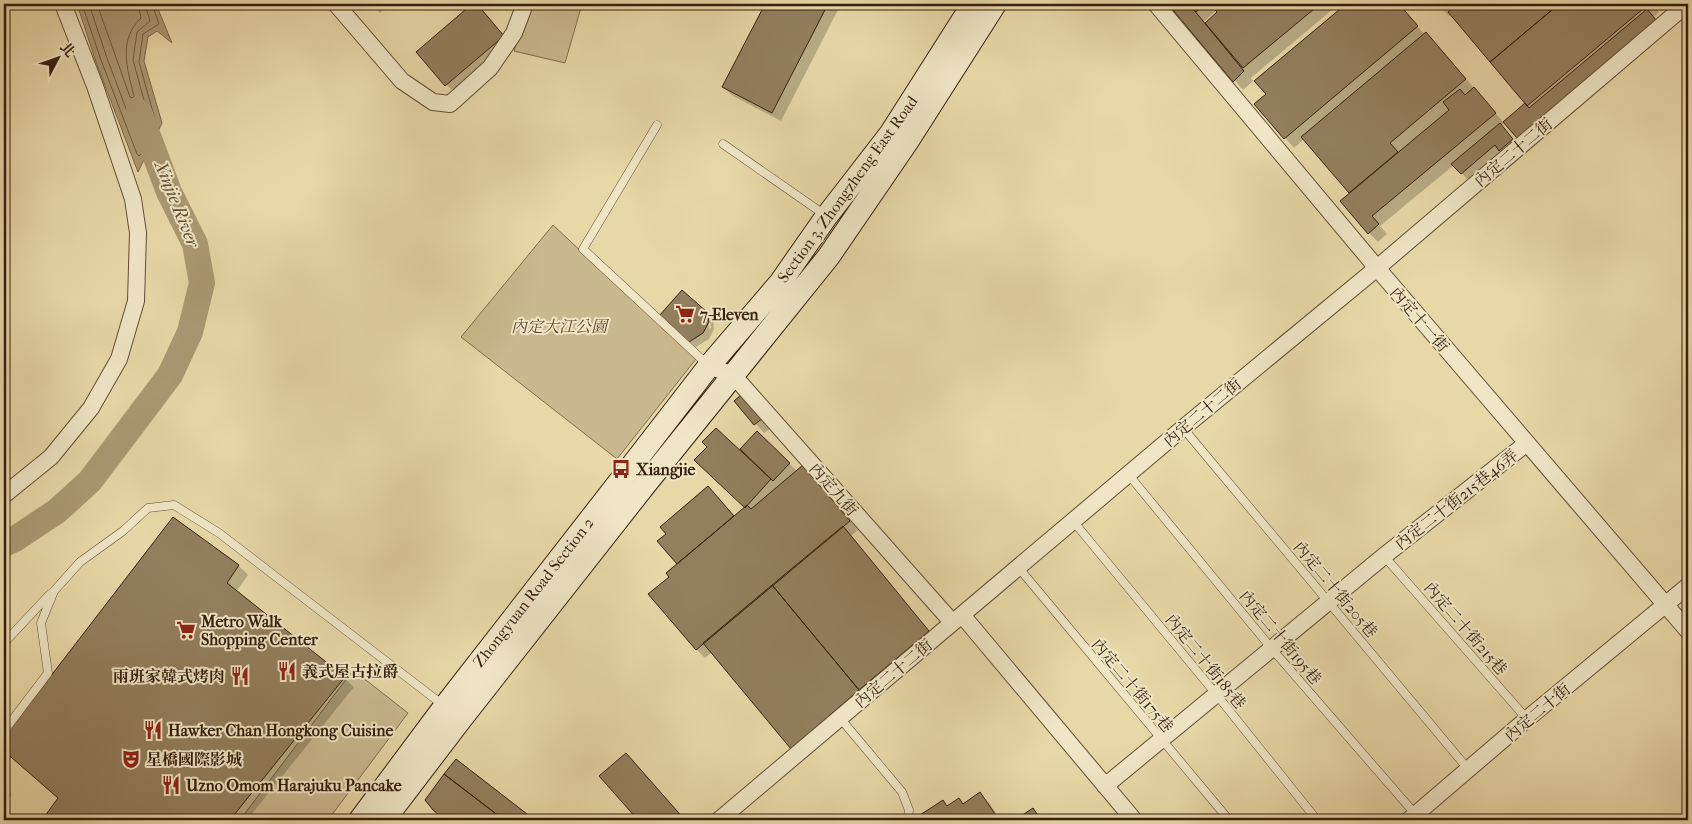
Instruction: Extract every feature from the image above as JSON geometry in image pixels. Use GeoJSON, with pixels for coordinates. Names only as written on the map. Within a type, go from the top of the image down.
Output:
{"type":"FeatureCollection","features":[{"type":"Feature","properties":{"kind":"main road","name":"Section 3, Zhongzheng East Road"},"geometry":{"type":"LineString","coordinates":[[710,366],[780,283],[826,216],[891,133],[973,4]]}},
{"type":"Feature","properties":{"kind":"main road","name":"Zhongyuan Road Section 2"},"geometry":{"type":"LineString","coordinates":[[360,820],[453,713],[829,256],[907,142],[995,4]]}},
{"type":"Feature","properties":{"kind":"main road","name":"Zhongyuan Road Section 2"},"geometry":{"type":"LineString","coordinates":[[384,820],[453,713],[710,366]]}},
{"type":"Feature","properties":{"kind":"street"},"geometry":{"type":"LineString","coordinates":[[4,495],[51,457],[91,408],[119,359],[136,301],[138,233],[133,199],[95,86],[63,4]]}},
{"type":"Feature","properties":{"kind":"street"},"geometry":{"type":"LineString","coordinates":[[336,4],[402,81],[433,102],[450,104],[490,68],[514,33],[525,4]]}},
{"type":"Feature","properties":{"kind":"street","name":"內定十一街"},"geometry":{"type":"LineString","coordinates":[[1156,4],[1377,268],[1688,631]]}},
{"type":"Feature","properties":{"kind":"street","name":"內定二十二街"},"geometry":{"type":"LineString","coordinates":[[719,820],[1128,474],[1377,268],[1687,4]]}},
{"type":"Feature","properties":{"kind":"street","name":"內定九街"},"geometry":{"type":"LineString","coordinates":[[710,366],[733,374],[957,618],[1134,820]]}},
{"type":"Feature","properties":{"kind":"street","name":"內定二十街215巷46弄"},"geometry":{"type":"LineString","coordinates":[[1106,786],[1384,556],[1527,443]]}},
{"type":"Feature","properties":{"kind":"street","name":"內定二十街"},"geometry":{"type":"LineString","coordinates":[[1413,818],[1527,719],[1688,586]]}},
{"type":"Feature","properties":{"kind":"lane"},"geometry":{"type":"LineString","coordinates":[[657,125],[583,249],[710,366]]}},
{"type":"Feature","properties":{"kind":"lane"},"geometry":{"type":"LineString","coordinates":[[723,144],[826,216]]}},
{"type":"Feature","properties":{"kind":"lane","name":"內定二十街205巷"},"geometry":{"type":"LineString","coordinates":[[1183,428],[1468,769]]}},
{"type":"Feature","properties":{"kind":"lane","name":"內定二十街195巷"},"geometry":{"type":"LineString","coordinates":[[1128,474],[1413,818]]}},
{"type":"Feature","properties":{"kind":"lane"},"geometry":{"type":"LineString","coordinates":[[4,643],[80,562],[123,531],[148,508],[174,505],[219,533],[453,713]]}},
{"type":"Feature","properties":{"kind":"lane","name":"內定二十街185巷"},"geometry":{"type":"LineString","coordinates":[[1073,521],[1317,820]]}},
{"type":"Feature","properties":{"kind":"lane","name":"內定二十街215巷"},"geometry":{"type":"LineString","coordinates":[[1384,556],[1527,719]]}},
{"type":"Feature","properties":{"kind":"lane","name":"內定二十街175巷"},"geometry":{"type":"LineString","coordinates":[[1018,567],[1229,820]]}},
{"type":"Feature","properties":{"kind":"lane"},"geometry":{"type":"LineString","coordinates":[[4,731],[48,673],[41,623],[54,591]]}},
{"type":"Feature","properties":{"kind":"lane"},"geometry":{"type":"LineString","coordinates":[[840,718],[902,792],[909,810],[908,820]]}},
{"type":"Feature","properties":{"kind":"lane"},"geometry":{"type":"LineString","coordinates":[[4,782],[6,795],[4,797]]}},
{"type":"Feature","properties":{"kind":"green space"},"geometry":{"type":"Polygon","coordinates":[[[530,4],[582,4],[565,63],[514,51],[530,4]]]}},
{"type":"Feature","properties":{"kind":"green space","name":"內定大江公園"},"geometry":{"type":"Polygon","coordinates":[[[553,225],[696,359],[617,459],[461,337],[553,225]]]}},
{"type":"Feature","properties":{"kind":"green space"},"geometry":{"type":"Polygon","coordinates":[[[353,670],[408,713],[328,820],[240,820],[353,670]]]}},
{"type":"Feature","properties":{"kind":"water"},"geometry":{"type":"Polygon","coordinates":[[[77,4],[156,4],[172,43],[157,31],[148,37],[144,61],[162,123],[138,172],[96,62],[77,4]]]}},
{"type":"Feature","properties":{"kind":"building"},"geometry":{"type":"Polygon","coordinates":[[[472,4],[477,4],[504,36],[445,86],[416,52],[472,4]]]}},
{"type":"Feature","properties":{"kind":"building"},"geometry":{"type":"Polygon","coordinates":[[[765,4],[828,4],[772,113],[722,87],[765,4]]]}},
{"type":"Feature","properties":{"kind":"building"},"geometry":{"type":"Polygon","coordinates":[[[1168,4],[1189,4],[1244,71],[1233,82],[1168,4]]]}},
{"type":"Feature","properties":{"kind":"building"},"geometry":{"type":"Polygon","coordinates":[[[1189,4],[1205,4],[1196,12],[1189,4]]]}},
{"type":"Feature","properties":{"kind":"building"},"geometry":{"type":"Polygon","coordinates":[[[1210,4],[1320,4],[1243,68],[1205,23],[1217,12],[1210,4]]]}},
{"type":"Feature","properties":{"kind":"building"},"geometry":{"type":"Polygon","coordinates":[[[1346,4],[1399,4],[1418,26],[1284,139],[1254,104],[1266,94],[1254,81],[1346,4]]]}},
{"type":"Feature","properties":{"kind":"building"},"geometry":{"type":"Polygon","coordinates":[[[1458,4],[1559,4],[1490,62],[1448,12],[1458,4]]]}},
{"type":"Feature","properties":{"kind":"building"},"geometry":{"type":"Polygon","coordinates":[[[1559,4],[1649,4],[1527,106],[1490,62],[1559,4]]]}},
{"type":"Feature","properties":{"kind":"building"},"geometry":{"type":"Polygon","coordinates":[[[1647,9],[1657,21],[1517,138],[1503,122],[1525,103],[1529,108],[1647,9]]]}},
{"type":"Feature","properties":{"kind":"building"},"geometry":{"type":"Polygon","coordinates":[[[1426,32],[1466,79],[1390,143],[1398,152],[1349,193],[1301,137],[1426,32]]]}},
{"type":"Feature","properties":{"kind":"building"},"geometry":{"type":"Polygon","coordinates":[[[1474,87],[1496,113],[1372,216],[1379,224],[1368,234],[1340,201],[1449,110],[1443,102],[1460,89],[1465,95],[1474,87]]]}},
{"type":"Feature","properties":{"kind":"building"},"geometry":{"type":"Polygon","coordinates":[[[1500,123],[1513,139],[1499,151],[1495,145],[1461,174],[1451,164],[1500,123]]]}},
{"type":"Feature","properties":{"kind":"building","name":"7-Eleven"},"geometry":{"type":"Polygon","coordinates":[[[682,290],[707,312],[709,322],[703,333],[689,342],[659,316],[682,290]]]}},
{"type":"Feature","properties":{"kind":"building"},"geometry":{"type":"Polygon","coordinates":[[[742,394],[763,418],[754,425],[734,401],[742,394]]]}},
{"type":"Feature","properties":{"kind":"building"},"geometry":{"type":"Polygon","coordinates":[[[716,428],[771,479],[745,508],[694,460],[707,447],[702,442],[716,428]]]}},
{"type":"Feature","properties":{"kind":"building"},"geometry":{"type":"Polygon","coordinates":[[[757,431],[790,463],[773,481],[740,449],[757,431]]]}},
{"type":"Feature","properties":{"kind":"building"},"geometry":{"type":"Polygon","coordinates":[[[803,465],[850,521],[696,650],[648,594],[669,577],[666,573],[747,505],[751,509],[803,465]]]}},
{"type":"Feature","properties":{"kind":"building"},"geometry":{"type":"Polygon","coordinates":[[[708,486],[734,516],[677,564],[657,541],[666,534],[660,527],[708,486]]]}},
{"type":"Feature","properties":{"kind":"building","name":"Metro Walk Shopping Center"},"geometry":{"type":"Polygon","coordinates":[[[173,517],[239,565],[227,583],[345,677],[230,820],[42,820],[58,798],[4,751],[4,737],[173,517]]]}},
{"type":"Feature","properties":{"kind":"building"},"geometry":{"type":"Polygon","coordinates":[[[843,526],[929,631],[859,690],[772,585],[843,526]]]}},
{"type":"Feature","properties":{"kind":"building"},"geometry":{"type":"Polygon","coordinates":[[[772,585],[859,690],[791,749],[703,643],[772,585]]]}},
{"type":"Feature","properties":{"kind":"building"},"geometry":{"type":"Polygon","coordinates":[[[626,753],[685,820],[638,820],[599,776],[626,753]]]}},
{"type":"Feature","properties":{"kind":"building"},"geometry":{"type":"Polygon","coordinates":[[[456,759],[527,814],[522,820],[504,820],[444,774],[456,759]]]}},
{"type":"Feature","properties":{"kind":"building"},"geometry":{"type":"Polygon","coordinates":[[[444,774],[504,820],[445,820],[425,800],[444,774]]]}},
{"type":"Feature","properties":{"kind":"building"},"geometry":{"type":"Polygon","coordinates":[[[980,792],[997,817],[992,820],[924,820],[920,815],[943,800],[947,806],[959,798],[963,804],[980,792]]]}},
{"type":"Feature","properties":{"kind":"building"},"geometry":{"type":"Polygon","coordinates":[[[1033,808],[1041,820],[1015,820],[1033,808]]]}},
{"type":"Feature","properties":{"kind":"waterway","name":"Xinjie River"},"geometry":{"type":"LineString","coordinates":[[4,544],[15,539],[57,511],[90,481],[170,375],[190,332],[202,283],[195,244],[169,192],[139,112]]}},
{"type":"Feature","properties":{"kind":"place","name":"7-Eleven"},"geometry":{"type":"Point","coordinates":[685,314]}},
{"type":"Feature","properties":{"kind":"place","name":"Xiangjie"},"geometry":{"type":"Point","coordinates":[621,469]}},
{"type":"Feature","properties":{"kind":"place","name":"Metro Walk Shopping Center"},"geometry":{"type":"Point","coordinates":[186,630]}},
{"type":"Feature","properties":{"kind":"place","name":"義式屋古拉爵"},"geometry":{"type":"Point","coordinates":[287,671]}},
{"type":"Feature","properties":{"kind":"place","name":"兩班家韓式烤肉"},"geometry":{"type":"Point","coordinates":[240,676]}},
{"type":"Feature","properties":{"kind":"place","name":"Hawker Chan Hongkong Cuisine"},"geometry":{"type":"Point","coordinates":[153,730]}},
{"type":"Feature","properties":{"kind":"place","name":"星橋國際影城"},"geometry":{"type":"Point","coordinates":[131,759]}},
{"type":"Feature","properties":{"kind":"place","name":"Uzno Omom Harajuku Pancake"},"geometry":{"type":"Point","coordinates":[171,785]}}]}
